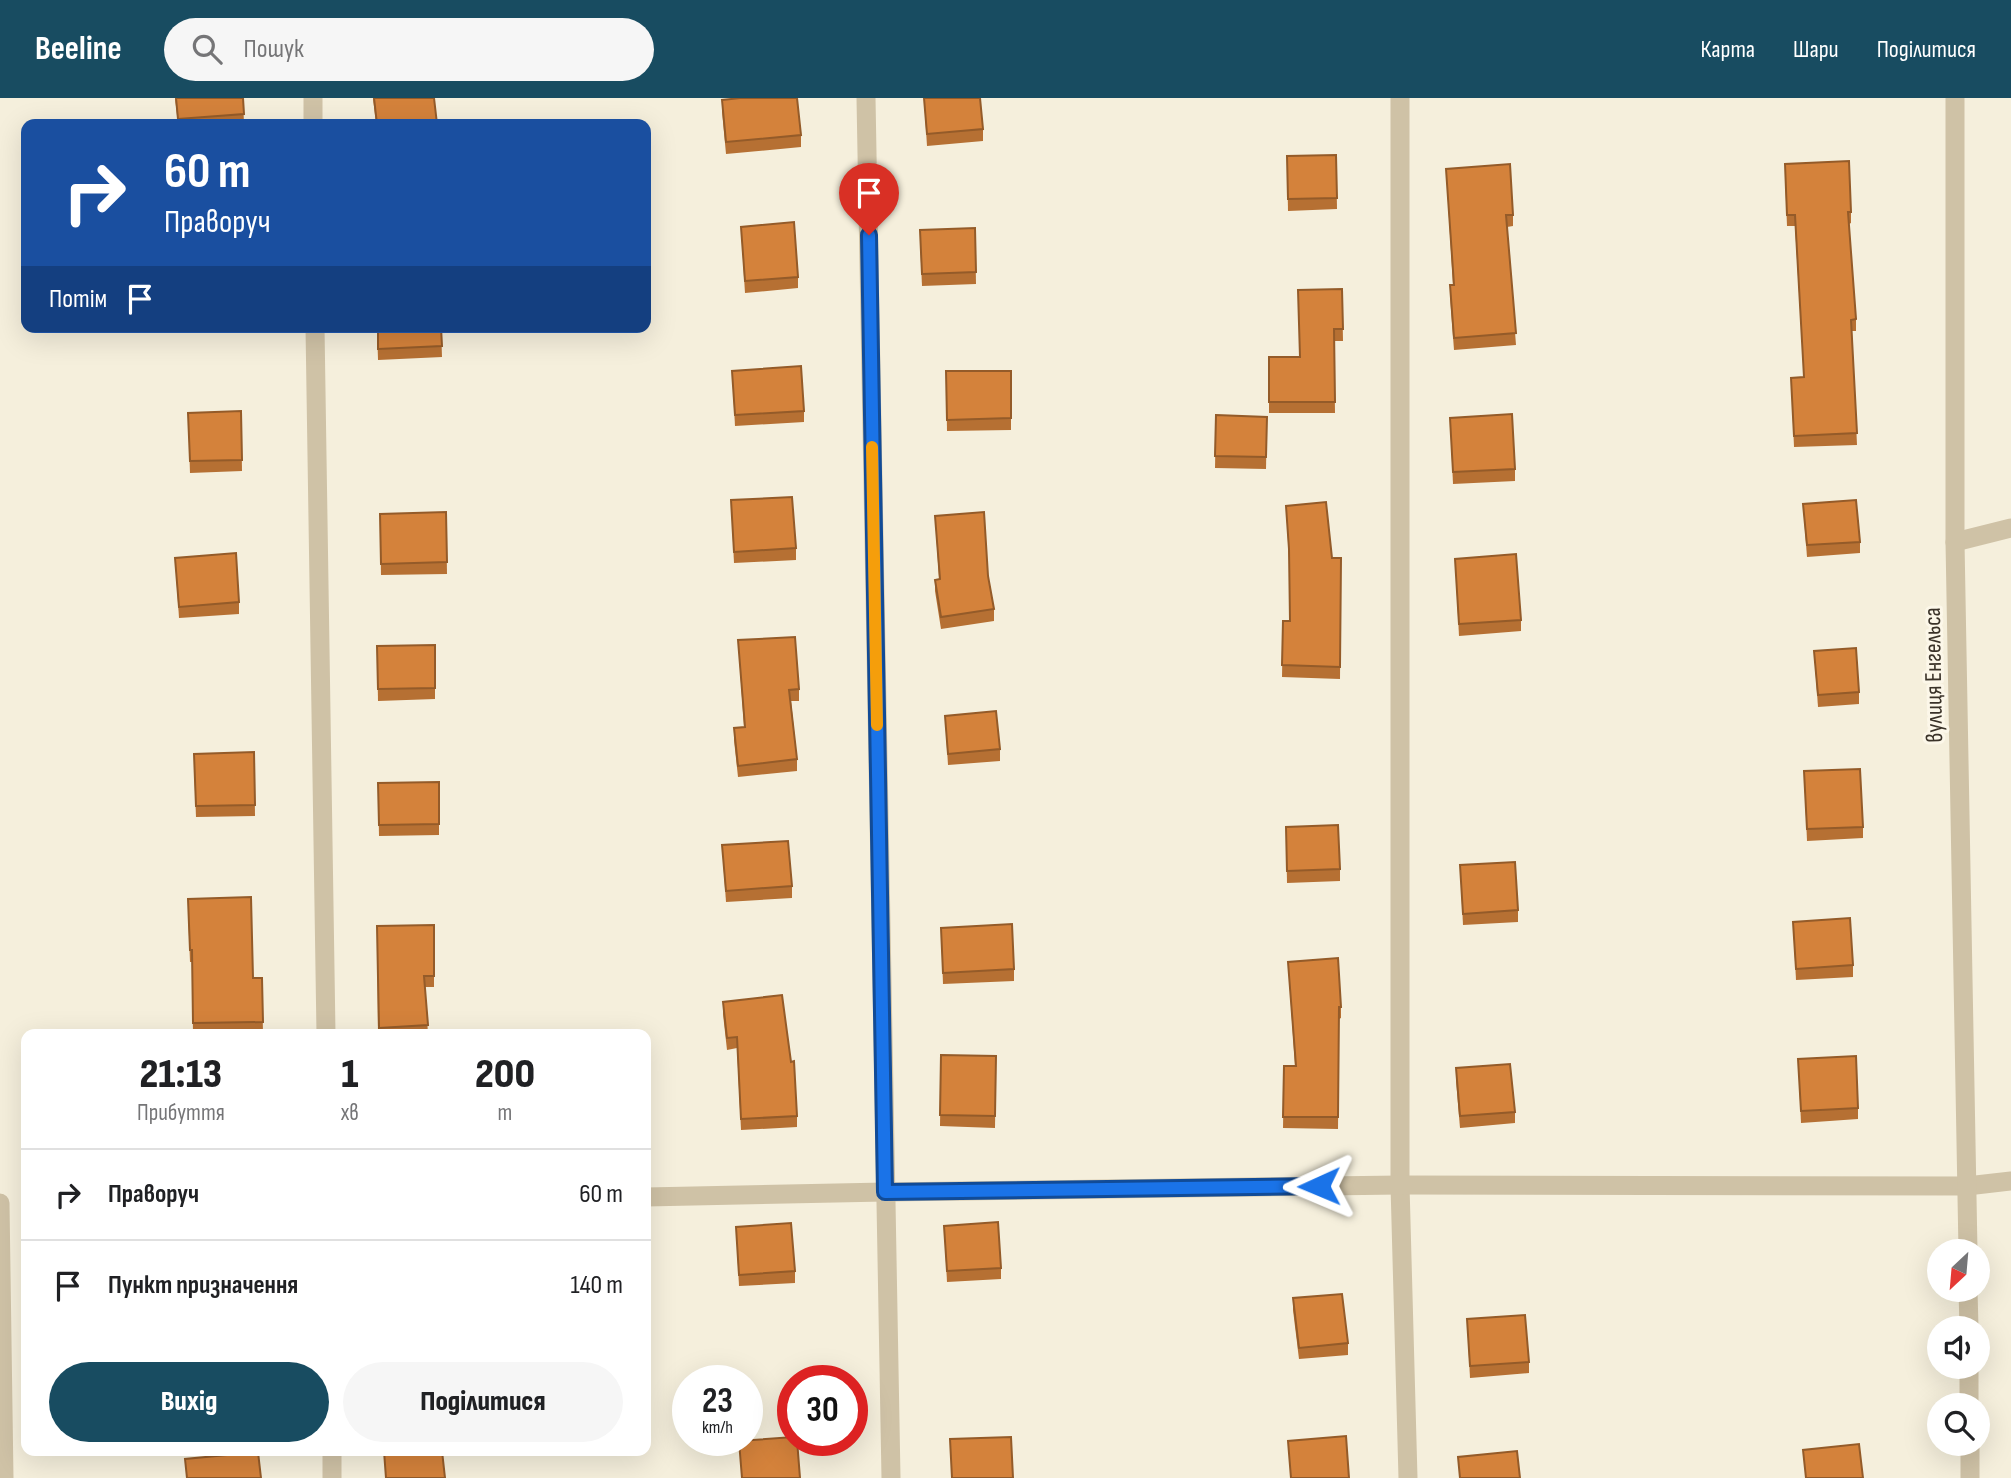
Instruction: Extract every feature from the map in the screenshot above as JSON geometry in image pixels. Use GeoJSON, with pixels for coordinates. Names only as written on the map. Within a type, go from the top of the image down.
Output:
{"type":"FeatureCollection","features":[{"type":"Feature","properties":{"kind":"street"},"geometry":{"type":"LineString","coordinates":[[313,98],[313,119]]}},
{"type":"Feature","properties":{"kind":"street"},"geometry":{"type":"LineString","coordinates":[[866,98],[891,1478]]}},
{"type":"Feature","properties":{"kind":"street"},"geometry":{"type":"LineString","coordinates":[[1400,98],[1400,1185],[1408,1478]]}},
{"type":"Feature","properties":{"kind":"street","name":"вулиця Енгельса"},"geometry":{"type":"LineString","coordinates":[[1955,98],[1955,542],[1968,1239]]}},
{"type":"Feature","properties":{"kind":"street"},"geometry":{"type":"LineString","coordinates":[[315,333],[326,1029]]}},
{"type":"Feature","properties":{"kind":"street"},"geometry":{"type":"LineString","coordinates":[[1955,542],[2011,528]]}},
{"type":"Feature","properties":{"kind":"street"},"geometry":{"type":"LineString","coordinates":[[651,1197],[1400,1185],[1967,1186],[2011,1181]]}},
{"type":"Feature","properties":{"kind":"street"},"geometry":{"type":"LineString","coordinates":[[0,1203],[4,1478]]}},
{"type":"Feature","properties":{"kind":"street"},"geometry":{"type":"LineString","coordinates":[[332,1456],[332,1478]]}},
{"type":"Feature","properties":{"kind":"street"},"geometry":{"type":"LineString","coordinates":[[1970,1456],[1970,1478]]}},
{"type":"Feature","properties":{"kind":"building"},"geometry":{"type":"Polygon","coordinates":[[[176,98],[243,98],[244,114],[178,119],[176,98]]]}},
{"type":"Feature","properties":{"kind":"building"},"geometry":{"type":"Polygon","coordinates":[[[374,98],[434,98],[436,119],[376,119],[374,98]]]}},
{"type":"Feature","properties":{"kind":"building"},"geometry":{"type":"Polygon","coordinates":[[[797,98],[801,135],[726,142],[722,100],[797,98]]]}},
{"type":"Feature","properties":{"kind":"building"},"geometry":{"type":"Polygon","coordinates":[[[924,98],[980,98],[983,129],[927,134],[924,98]]]}},
{"type":"Feature","properties":{"kind":"building"},"geometry":{"type":"Polygon","coordinates":[[[1336,155],[1337,198],[1288,199],[1287,156],[1336,155]]]}},
{"type":"Feature","properties":{"kind":"building"},"geometry":{"type":"Polygon","coordinates":[[[1849,161],[1851,212],[1848,212],[1856,319],[1851,320],[1857,433],[1794,436],[1791,378],[1804,377],[1795,215],[1787,215],[1785,164],[1849,161]]]}},
{"type":"Feature","properties":{"kind":"building"},"geometry":{"type":"Polygon","coordinates":[[[1510,164],[1513,215],[1506,215],[1516,333],[1454,338],[1450,285],[1454,285],[1446,169],[1510,164]]]}},
{"type":"Feature","properties":{"kind":"building"},"geometry":{"type":"Polygon","coordinates":[[[794,222],[798,277],[745,281],[741,227],[794,222]]]}},
{"type":"Feature","properties":{"kind":"building"},"geometry":{"type":"Polygon","coordinates":[[[975,228],[976,272],[922,274],[920,230],[975,228]]]}},
{"type":"Feature","properties":{"kind":"building"},"geometry":{"type":"Polygon","coordinates":[[[1342,289],[1343,329],[1334,329],[1335,402],[1269,402],[1269,357],[1300,357],[1298,290],[1342,289]]]}},
{"type":"Feature","properties":{"kind":"building"},"geometry":{"type":"Polygon","coordinates":[[[378,333],[441,333],[442,346],[378,349],[378,333]]]}},
{"type":"Feature","properties":{"kind":"building"},"geometry":{"type":"Polygon","coordinates":[[[801,366],[804,411],[735,415],[732,371],[801,366]]]}},
{"type":"Feature","properties":{"kind":"building"},"geometry":{"type":"Polygon","coordinates":[[[946,371],[1011,371],[1011,418],[947,420],[946,371]]]}},
{"type":"Feature","properties":{"kind":"building"},"geometry":{"type":"Polygon","coordinates":[[[241,411],[242,460],[190,461],[188,413],[241,411]]]}},
{"type":"Feature","properties":{"kind":"building"},"geometry":{"type":"Polygon","coordinates":[[[1512,414],[1515,469],[1453,472],[1450,418],[1512,414]]]}},
{"type":"Feature","properties":{"kind":"building"},"geometry":{"type":"Polygon","coordinates":[[[1216,415],[1267,417],[1266,457],[1215,456],[1216,415]]]}},
{"type":"Feature","properties":{"kind":"building"},"geometry":{"type":"Polygon","coordinates":[[[792,497],[796,548],[734,552],[731,500],[792,497]]]}},
{"type":"Feature","properties":{"kind":"building"},"geometry":{"type":"Polygon","coordinates":[[[1856,500],[1860,542],[1807,545],[1803,504],[1856,500]]]}},
{"type":"Feature","properties":{"kind":"building"},"geometry":{"type":"Polygon","coordinates":[[[1326,502],[1332,558],[1341,558],[1340,667],[1282,665],[1283,621],[1290,621],[1286,506],[1326,502]]]}},
{"type":"Feature","properties":{"kind":"building"},"geometry":{"type":"Polygon","coordinates":[[[446,512],[447,562],[381,564],[380,514],[446,512]]]}},
{"type":"Feature","properties":{"kind":"building"},"geometry":{"type":"Polygon","coordinates":[[[984,512],[988,576],[994,609],[941,617],[935,580],[940,579],[935,516],[984,512]]]}},
{"type":"Feature","properties":{"kind":"building"},"geometry":{"type":"Polygon","coordinates":[[[236,553],[239,602],[179,607],[175,558],[236,553]]]}},
{"type":"Feature","properties":{"kind":"building"},"geometry":{"type":"Polygon","coordinates":[[[1516,554],[1521,620],[1459,624],[1455,559],[1516,554]]]}},
{"type":"Feature","properties":{"kind":"building"},"geometry":{"type":"Polygon","coordinates":[[[795,637],[799,689],[789,690],[797,759],[738,766],[734,728],[745,727],[738,640],[795,637]]]}},
{"type":"Feature","properties":{"kind":"building"},"geometry":{"type":"Polygon","coordinates":[[[435,645],[435,688],[378,689],[377,646],[435,645]]]}},
{"type":"Feature","properties":{"kind":"building"},"geometry":{"type":"Polygon","coordinates":[[[1856,648],[1859,692],[1818,695],[1814,651],[1856,648]]]}},
{"type":"Feature","properties":{"kind":"building"},"geometry":{"type":"Polygon","coordinates":[[[996,711],[1000,749],[948,754],[945,716],[996,711]]]}},
{"type":"Feature","properties":{"kind":"building"},"geometry":{"type":"Polygon","coordinates":[[[254,752],[255,805],[196,806],[194,754],[254,752]]]}},
{"type":"Feature","properties":{"kind":"building"},"geometry":{"type":"Polygon","coordinates":[[[1860,769],[1863,827],[1807,829],[1804,771],[1860,769]]]}},
{"type":"Feature","properties":{"kind":"building"},"geometry":{"type":"Polygon","coordinates":[[[439,782],[439,824],[379,825],[378,783],[439,782]]]}},
{"type":"Feature","properties":{"kind":"building"},"geometry":{"type":"Polygon","coordinates":[[[1338,825],[1340,869],[1287,871],[1286,827],[1338,825]]]}},
{"type":"Feature","properties":{"kind":"building"},"geometry":{"type":"Polygon","coordinates":[[[788,841],[792,886],[726,891],[722,845],[788,841]]]}},
{"type":"Feature","properties":{"kind":"building"},"geometry":{"type":"Polygon","coordinates":[[[1515,862],[1518,910],[1463,914],[1460,865],[1515,862]]]}},
{"type":"Feature","properties":{"kind":"building"},"geometry":{"type":"Polygon","coordinates":[[[251,897],[253,978],[262,978],[263,1022],[193,1023],[188,899],[251,897]]]}},
{"type":"Feature","properties":{"kind":"building"},"geometry":{"type":"Polygon","coordinates":[[[1850,918],[1853,965],[1796,969],[1793,922],[1850,918]]]}},
{"type":"Feature","properties":{"kind":"building"},"geometry":{"type":"Polygon","coordinates":[[[1012,924],[1014,969],[943,973],[941,928],[1012,924]]]}},
{"type":"Feature","properties":{"kind":"building"},"geometry":{"type":"Polygon","coordinates":[[[434,925],[434,976],[424,976],[428,1025],[379,1028],[377,926],[434,925]]]}},
{"type":"Feature","properties":{"kind":"building"},"geometry":{"type":"Polygon","coordinates":[[[1338,958],[1341,1007],[1338,1117],[1283,1117],[1284,1066],[1296,1066],[1288,962],[1338,958]]]}},
{"type":"Feature","properties":{"kind":"building"},"geometry":{"type":"Polygon","coordinates":[[[782,995],[791,1062],[794,1061],[797,1116],[741,1119],[737,1037],[727,1038],[723,1002],[782,995]]]}},
{"type":"Feature","properties":{"kind":"building"},"geometry":{"type":"Polygon","coordinates":[[[941,1055],[996,1056],[995,1116],[940,1115],[941,1055]]]}},
{"type":"Feature","properties":{"kind":"building"},"geometry":{"type":"Polygon","coordinates":[[[1856,1056],[1858,1108],[1801,1111],[1798,1059],[1856,1056]]]}},
{"type":"Feature","properties":{"kind":"building"},"geometry":{"type":"Polygon","coordinates":[[[1510,1064],[1515,1112],[1460,1116],[1456,1068],[1510,1064]]]}},
{"type":"Feature","properties":{"kind":"building"},"geometry":{"type":"Polygon","coordinates":[[[998,1222],[1001,1268],[947,1271],[944,1226],[998,1222]]]}},
{"type":"Feature","properties":{"kind":"building"},"geometry":{"type":"Polygon","coordinates":[[[791,1223],[795,1271],[739,1275],[736,1227],[791,1223]]]}},
{"type":"Feature","properties":{"kind":"building"},"geometry":{"type":"Polygon","coordinates":[[[1342,1294],[1348,1343],[1299,1348],[1293,1298],[1342,1294]]]}},
{"type":"Feature","properties":{"kind":"building"},"geometry":{"type":"Polygon","coordinates":[[[1525,1315],[1529,1362],[1470,1366],[1467,1319],[1525,1315]]]}},
{"type":"Feature","properties":{"kind":"building"},"geometry":{"type":"Polygon","coordinates":[[[1346,1436],[1349,1478],[1291,1478],[1288,1441],[1346,1436]]]}},
{"type":"Feature","properties":{"kind":"building"},"geometry":{"type":"Polygon","coordinates":[[[1011,1437],[1013,1478],[952,1478],[950,1439],[1011,1437]]]}},
{"type":"Feature","properties":{"kind":"building"},"geometry":{"type":"Polygon","coordinates":[[[777,1438],[777,1456],[798,1456],[800,1478],[742,1478],[740,1456],[763,1456],[763,1439],[777,1438]]]}},
{"type":"Feature","properties":{"kind":"building"},"geometry":{"type":"Polygon","coordinates":[[[1859,1444],[1863,1478],[1806,1478],[1803,1450],[1859,1444]]]}},
{"type":"Feature","properties":{"kind":"building"},"geometry":{"type":"Polygon","coordinates":[[[1517,1451],[1520,1478],[1460,1478],[1458,1457],[1517,1451]]]}},
{"type":"Feature","properties":{"kind":"building"},"geometry":{"type":"Polygon","coordinates":[[[258,1456],[261,1478],[187,1478],[185,1459],[258,1456]]]}},
{"type":"Feature","properties":{"kind":"building"},"geometry":{"type":"Polygon","coordinates":[[[384,1456],[443,1456],[445,1478],[386,1478],[384,1456]]]}},
{"type":"Feature","properties":{"kind":"slow traffic"},"geometry":{"type":"LineString","coordinates":[[872,447],[877,725]]}},
{"type":"Feature","properties":{"kind":"route"},"geometry":{"type":"LineString","coordinates":[[869,235],[885,1192],[1319,1186]]}}]}
